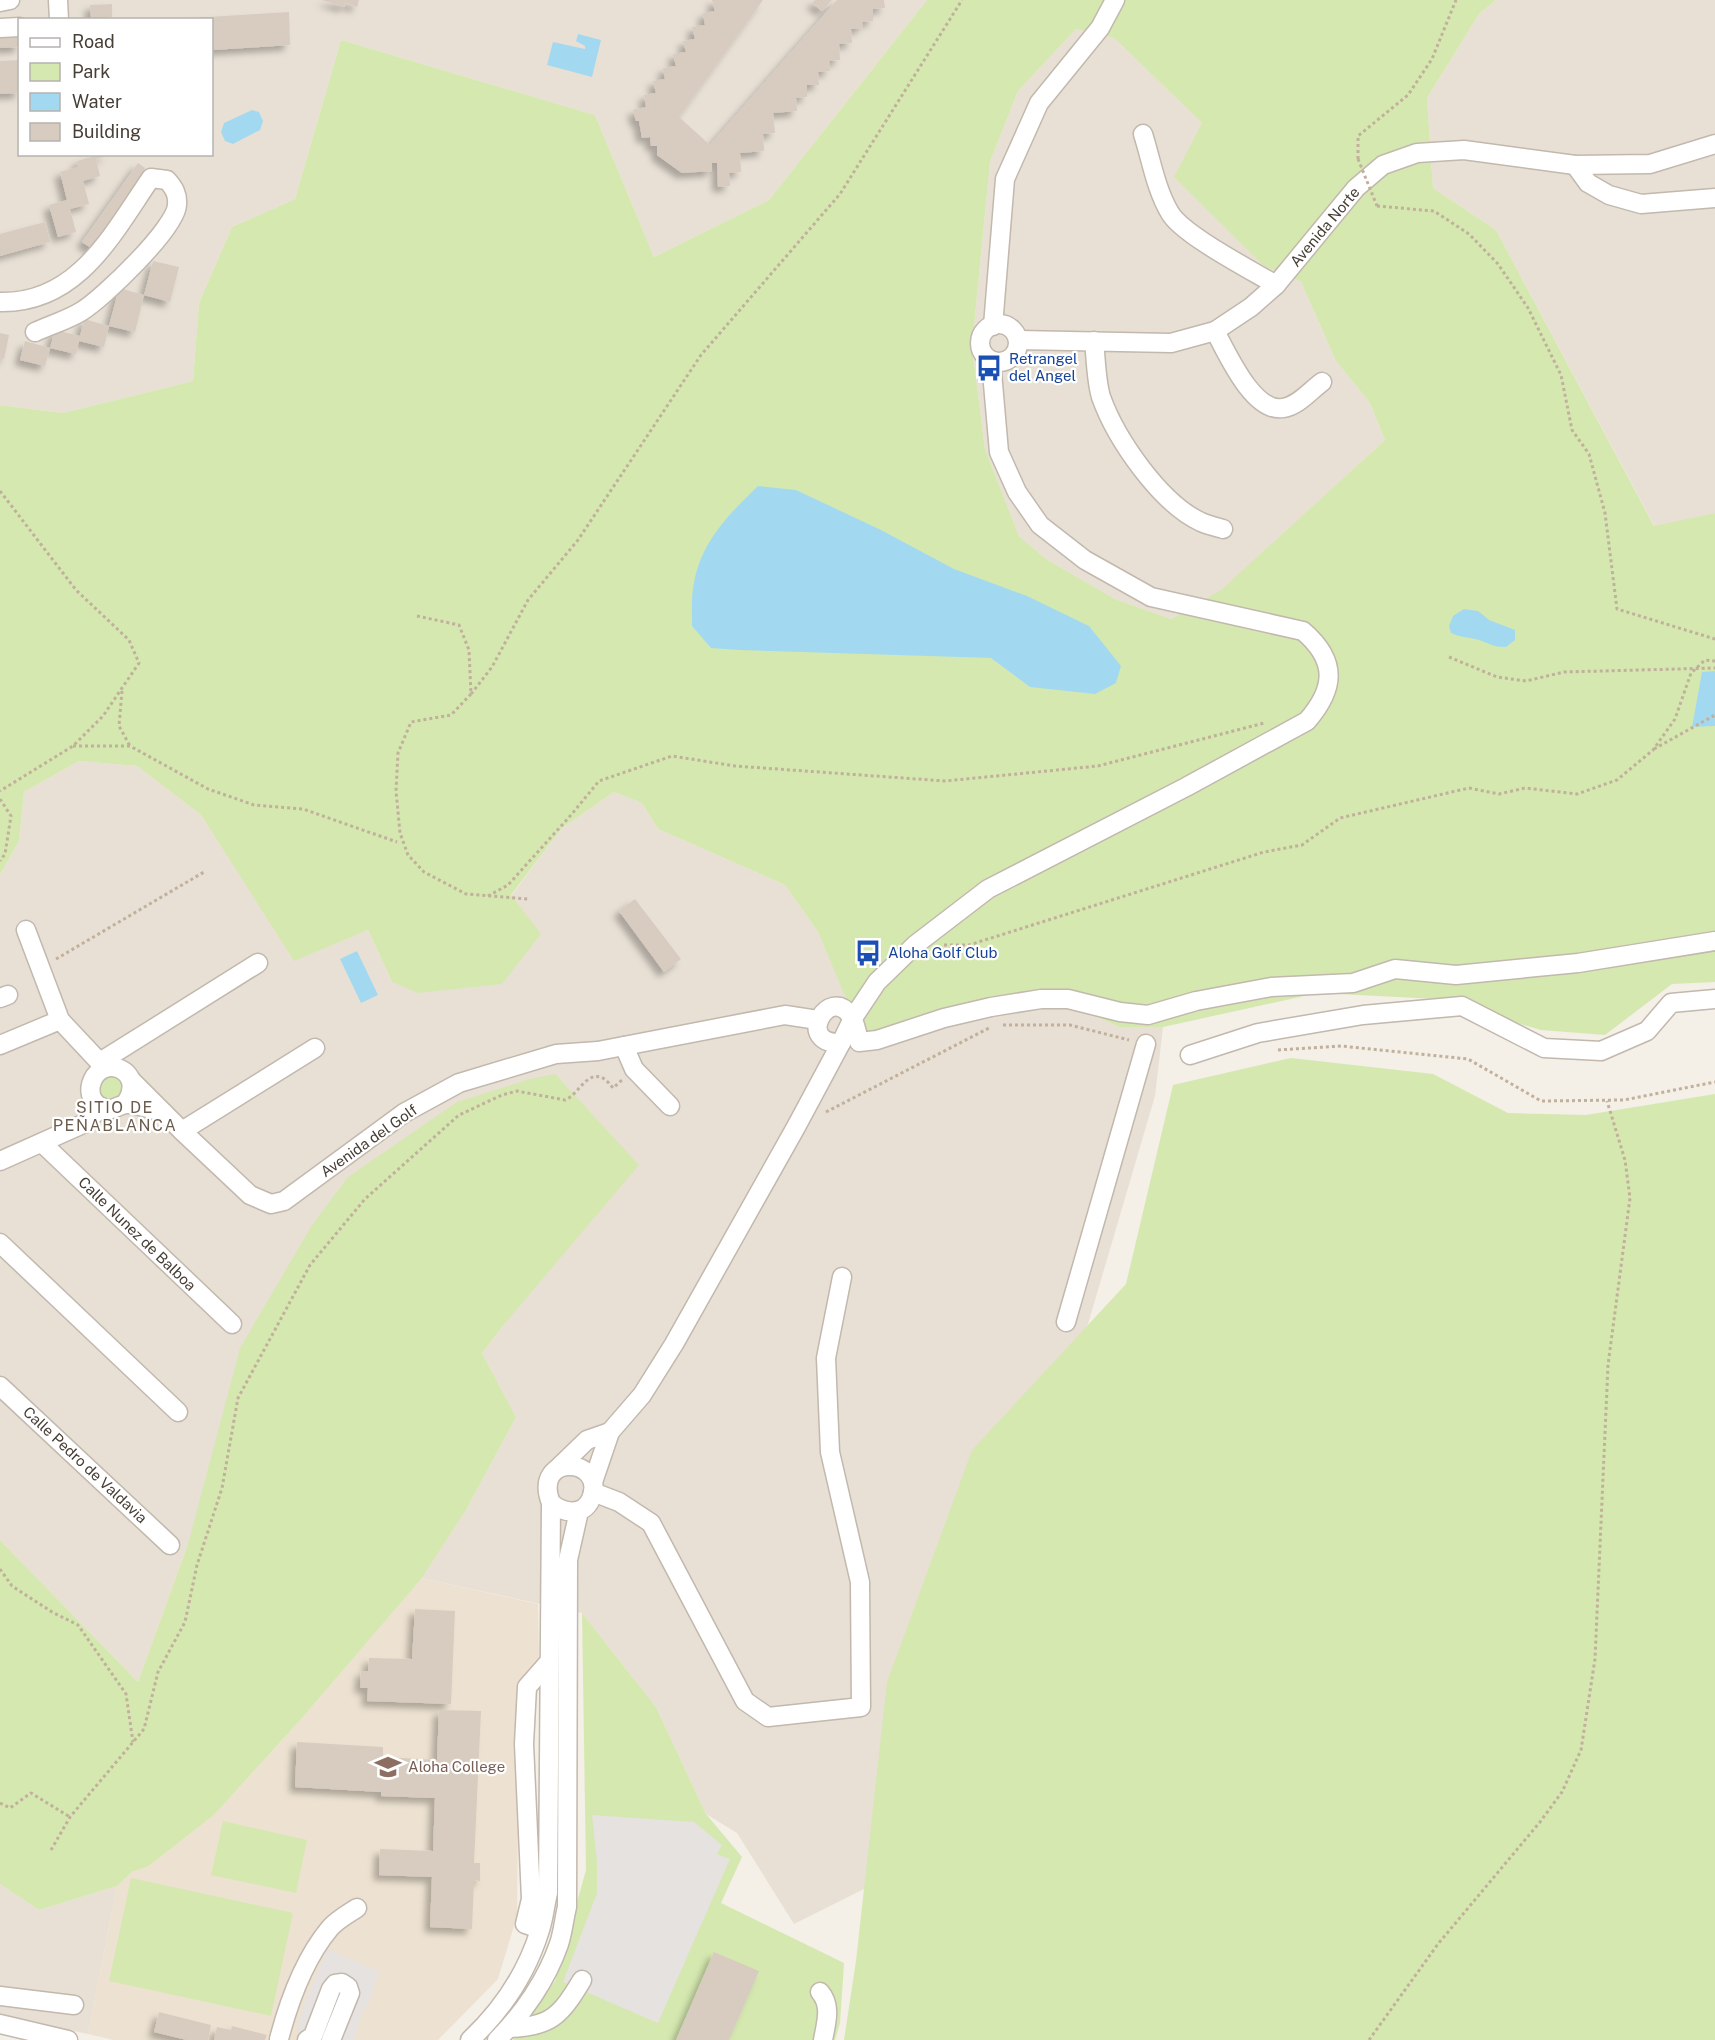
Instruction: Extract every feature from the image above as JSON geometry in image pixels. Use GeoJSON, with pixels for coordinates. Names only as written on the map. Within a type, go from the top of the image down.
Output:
{"type":"FeatureCollection","features":[{"type":"Feature","properties":{"kind":"street"},"geometry":{"type":"LineString","coordinates":[[0,2],[10,0]]}},
{"type":"Feature","properties":{"kind":"street"},"geometry":{"type":"LineString","coordinates":[[58,0],[58,18]]}},
{"type":"Feature","properties":{"kind":"street"},"geometry":{"type":"LineString","coordinates":[[993,326],[1005,179],[1039,103],[1100,28],[1114,0]]}},
{"type":"Feature","properties":{"kind":"street"},"geometry":{"type":"LineString","coordinates":[[0,28],[18,27]]}},
{"type":"Feature","properties":{"kind":"street"},"geometry":{"type":"LineString","coordinates":[[1143,134],[1161,194],[1170,214],[1186,231],[1276,285]]}},
{"type":"Feature","properties":{"kind":"street","name":"Avenida Norte"},"geometry":{"type":"LineString","coordinates":[[1018,340],[1171,343],[1215,331],[1251,307],[1276,285],[1356,188],[1383,165],[1417,153],[1464,150],[1575,165],[1650,164],[1715,144]]}},
{"type":"Feature","properties":{"kind":"street"},"geometry":{"type":"LineString","coordinates":[[1575,165],[1588,183],[1609,195],[1641,204],[1715,198]]}},
{"type":"Feature","properties":{"kind":"street"},"geometry":{"type":"LineString","coordinates":[[0,302],[39,296],[71,280],[94,259],[151,178],[168,180],[176,192],[177,207],[163,232],[109,290],[82,311],[35,333]]}},
{"type":"Feature","properties":{"kind":"street"},"geometry":{"type":"LineString","coordinates":[[993,326],[1009,327],[1015,332],[1018,340],[1018,348],[1014,356],[999,363],[984,355],[981,347],[981,338],[985,331],[993,326]]}},
{"type":"Feature","properties":{"kind":"street"},"geometry":{"type":"LineString","coordinates":[[1215,331],[1235,368],[1254,394],[1270,407],[1283,408],[1294,403],[1322,382]]}},
{"type":"Feature","properties":{"kind":"street"},"geometry":{"type":"LineString","coordinates":[[1094,342],[1101,395],[1118,432],[1147,475],[1171,502],[1201,522],[1223,529]]}},
{"type":"Feature","properties":{"kind":"street"},"geometry":{"type":"LineString","coordinates":[[610,1432],[587,1440],[549,1479],[546,1492],[551,1503],[559,1510],[569,1513],[579,1511],[589,1503],[610,1432],[642,1395],[674,1344],[796,1127],[853,1018],[878,982],[915,945],[988,889],[1186,787],[1306,721],[1321,705],[1328,686],[1328,665],[1315,640],[1303,631],[1151,597],[1085,560],[1040,525],[1017,492],[999,452],[991,360]]}},
{"type":"Feature","properties":{"kind":"street"},"geometry":{"type":"LineString","coordinates":[[0,1045],[60,1020],[27,930]]}},
{"type":"Feature","properties":{"kind":"street"},"geometry":{"type":"LineString","coordinates":[[841,1043],[831,1044],[823,1039],[818,1030],[818,1020],[822,1013],[835,1007],[849,1012],[853,1018],[859,1042],[865,1042],[944,1018],[1041,999],[1068,999],[1120,1012],[1148,1015],[1196,1001],[1270,987],[1353,983],[1395,969],[1456,975],[1578,963],[1715,941]]}},
{"type":"Feature","properties":{"kind":"street"},"geometry":{"type":"LineString","coordinates":[[165,1113],[126,1104],[114,1109],[102,1107],[93,1099],[90,1087],[94,1075],[102,1065],[258,963]]}},
{"type":"Feature","properties":{"kind":"street"},"geometry":{"type":"LineString","coordinates":[[1190,1055],[1258,1033],[1363,1015],[1462,1006],[1544,1048],[1601,1051],[1647,1031],[1671,1003],[1715,999]]}},
{"type":"Feature","properties":{"kind":"street","name":"Avenida del Golf"},"geometry":{"type":"LineString","coordinates":[[60,1020],[102,1065],[120,1069],[126,1073],[182,1131],[250,1195],[271,1204],[284,1201],[404,1113],[459,1083],[556,1054],[598,1051],[785,1015],[818,1020]]}},
{"type":"Feature","properties":{"kind":"street"},"geometry":{"type":"LineString","coordinates":[[1066,1322],[1146,1044]]}},
{"type":"Feature","properties":{"kind":"street"},"geometry":{"type":"LineString","coordinates":[[624,1046],[634,1069],[670,1106]]}},
{"type":"Feature","properties":{"kind":"street"},"geometry":{"type":"LineString","coordinates":[[182,1131],[315,1048]]}},
{"type":"Feature","properties":{"kind":"street"},"geometry":{"type":"LineString","coordinates":[[126,1104],[132,1092],[130,1079]]}},
{"type":"Feature","properties":{"kind":"street"},"geometry":{"type":"LineString","coordinates":[[0,1161],[83,1124],[102,1107]]}},
{"type":"Feature","properties":{"kind":"street","name":"Calle Nunez de Balboa"},"geometry":{"type":"LineString","coordinates":[[42,1143],[232,1324]]}},
{"type":"Feature","properties":{"kind":"street"},"geometry":{"type":"LineString","coordinates":[[0,1243],[178,1412]]}},
{"type":"Feature","properties":{"kind":"street"},"geometry":{"type":"LineString","coordinates":[[557,1469],[569,1465],[579,1467],[588,1473],[593,1487],[651,1523],[745,1701],[768,1717],[861,1707],[860,1582],[830,1452],[826,1358],[842,1277]]}},
{"type":"Feature","properties":{"kind":"street","name":"Calle Pedro de Valdavia"},"geometry":{"type":"LineString","coordinates":[[0,1386],[170,1545]]}},
{"type":"Feature","properties":{"kind":"street"},"geometry":{"type":"LineString","coordinates":[[470,2040],[489,2021],[521,1976],[540,1929],[548,1893],[551,1503]]}},
{"type":"Feature","properties":{"kind":"street"},"geometry":{"type":"LineString","coordinates":[[503,2034],[544,1976],[559,1944],[567,1907],[568,1560],[579,1511]]}},
{"type":"Feature","properties":{"kind":"street"},"geometry":{"type":"LineString","coordinates":[[279,2040],[288,2004],[313,1954],[331,1926],[357,1908]]}},
{"type":"Feature","properties":{"kind":"street"},"geometry":{"type":"LineString","coordinates":[[503,2034],[531,2028],[551,2019],[569,2002],[582,1980]]}},
{"type":"Feature","properties":{"kind":"street"},"geometry":{"type":"LineString","coordinates":[[307,2040],[313,2036],[331,1989],[335,1984],[342,1983],[348,1987],[350,1993],[331,2040]]}},
{"type":"Feature","properties":{"kind":"street"},"geometry":{"type":"LineString","coordinates":[[820,1992],[825,1998],[828,2012],[823,2040]]}},
{"type":"Feature","properties":{"kind":"street"},"geometry":{"type":"LineString","coordinates":[[0,1996],[75,2005]]}},
{"type":"Feature","properties":{"kind":"street"},"geometry":{"type":"LineString","coordinates":[[0,2024],[68,2040]]}},
{"type":"Feature","properties":{"kind":"street"},"geometry":{"type":"LineString","coordinates":[[279,2040],[285,2037],[297,2040]]}},
{"type":"Feature","properties":{"kind":"path"},"geometry":{"type":"LineString","coordinates":[[528,898],[466,894],[424,872],[408,855],[400,833],[396,791],[398,753],[411,722],[451,715],[492,667],[528,600],[578,540],[701,355],[840,194],[962,0]]}},
{"type":"Feature","properties":{"kind":"path"},"geometry":{"type":"LineString","coordinates":[[1456,0],[1432,59],[1408,95],[1358,136],[1358,159],[1377,206],[1434,211],[1469,234],[1498,264],[1528,308],[1561,375],[1572,430],[1589,454],[1605,513],[1617,609],[1715,639]]}},
{"type":"Feature","properties":{"kind":"path"},"geometry":{"type":"LineString","coordinates":[[0,491],[76,591],[129,640],[139,663],[103,716],[73,746],[0,791]]}},
{"type":"Feature","properties":{"kind":"path"},"geometry":{"type":"LineString","coordinates":[[417,616],[459,625],[469,650],[471,694]]}},
{"type":"Feature","properties":{"kind":"path"},"geometry":{"type":"LineString","coordinates":[[1449,657],[1497,677],[1526,681],[1564,672],[1715,668]]}},
{"type":"Feature","properties":{"kind":"path"},"geometry":{"type":"LineString","coordinates":[[1653,750],[1675,719],[1691,673],[1705,660],[1715,661]]}},
{"type":"Feature","properties":{"kind":"path"},"geometry":{"type":"LineString","coordinates":[[124,686],[120,697],[119,726],[130,746]]}},
{"type":"Feature","properties":{"kind":"path"},"geometry":{"type":"LineString","coordinates":[[915,945],[969,945],[1264,852],[1302,845],[1340,818],[1470,788],[1499,794],[1525,788],[1577,794],[1617,780],[1653,750],[1715,715]]}},
{"type":"Feature","properties":{"kind":"path"},"geometry":{"type":"LineString","coordinates":[[488,896],[508,885],[599,781],[672,756],[735,766],[945,781],[1098,766],[1273,720]]}},
{"type":"Feature","properties":{"kind":"path"},"geometry":{"type":"LineString","coordinates":[[73,746],[130,746],[208,789],[254,805],[303,809],[397,842]]}},
{"type":"Feature","properties":{"kind":"path"},"geometry":{"type":"LineString","coordinates":[[0,800],[11,816],[5,854],[0,861]]}},
{"type":"Feature","properties":{"kind":"path"},"geometry":{"type":"LineString","coordinates":[[41,968],[204,872]]}},
{"type":"Feature","properties":{"kind":"path"},"geometry":{"type":"LineString","coordinates":[[796,1127],[995,1025],[1070,1025],[1146,1044]]}},
{"type":"Feature","properties":{"kind":"path"},"geometry":{"type":"LineString","coordinates":[[1271,1050],[1341,1046],[1468,1059],[1541,1101],[1624,1100],[1715,1082]]}},
{"type":"Feature","properties":{"kind":"path"},"geometry":{"type":"LineString","coordinates":[[51,1850],[70,1817],[144,1729],[158,1672],[185,1622],[197,1564],[222,1488],[238,1398],[310,1265],[365,1199],[459,1115],[502,1095],[517,1091],[565,1100],[572,1098],[580,1085],[591,1078],[604,1079],[613,1088],[634,1069]]}},
{"type":"Feature","properties":{"kind":"path"},"geometry":{"type":"LineString","coordinates":[[1369,2040],[1438,1944],[1562,1792],[1581,1750],[1595,1659],[1608,1365],[1630,1198],[1624,1160],[1607,1101]]}},
{"type":"Feature","properties":{"kind":"path"},"geometry":{"type":"LineString","coordinates":[[0,1569],[12,1586],[78,1626],[126,1694],[133,1742]]}},
{"type":"Feature","properties":{"kind":"path"},"geometry":{"type":"LineString","coordinates":[[0,1803],[10,1808],[31,1793],[70,1817]]}},
{"type":"Feature","properties":{"kind":"shaded area"},"geometry":{"type":"Polygon","coordinates":[[[0,0],[927,0],[769,200],[654,257],[595,115],[341,40],[295,199],[232,227],[199,303],[193,381],[63,413],[0,405],[0,0]]]}},
{"type":"Feature","properties":{"kind":"shaded area"},"geometry":{"type":"Polygon","coordinates":[[[1496,0],[1715,0],[1715,513],[1655,527],[1496,230],[1433,188],[1427,98],[1479,14],[1496,0]]]}},
{"type":"Feature","properties":{"kind":"shaded area"},"geometry":{"type":"Polygon","coordinates":[[[1076,29],[1114,38],[1202,123],[1264,266],[1301,282],[1336,361],[1370,403],[1385,440],[1221,591],[1171,619],[1115,599],[1046,559],[1019,536],[985,449],[972,347],[990,162],[1018,91],[1076,29]]]}},
{"type":"Feature","properties":{"kind":"shaded area"},"geometry":{"type":"Polygon","coordinates":[[[79,761],[137,766],[201,815],[294,960],[368,930],[392,982],[511,896],[562,828],[614,792],[642,803],[658,829],[785,885],[818,932],[853,1012],[1048,995],[1119,1027],[1163,1027],[1155,1096],[1088,1324],[998,1502],[896,1873],[794,1924],[737,1833],[706,1814],[656,1707],[582,1613],[421,1578],[466,1510],[516,1417],[482,1353],[506,1322],[188,1544],[138,1682],[0,1540],[0,875],[19,841],[24,792],[79,761]]]}},
{"type":"Feature","properties":{"kind":"shaded area","name":"Aloha College"},"geometry":{"type":"Polygon","coordinates":[[[421,1578],[538,1604],[539,1662],[519,1686],[517,1916],[498,1979],[438,2040],[113,2040],[88,2034],[117,1886],[132,1872],[149,1866],[214,1815],[302,1718],[421,1578]]]}},
{"type":"Feature","properties":{"kind":"shaded area"},"geometry":{"type":"Polygon","coordinates":[[[592,1815],[694,1822],[722,1845],[717,1854],[730,1859],[658,2023],[563,1982],[597,1893],[597,1862],[592,1815]]]}},
{"type":"Feature","properties":{"kind":"shaded area"},"geometry":{"type":"Polygon","coordinates":[[[0,1884],[39,1910],[117,1886],[88,2034],[0,2015],[0,1884]]]}},
{"type":"Feature","properties":{"kind":"shaded area"},"geometry":{"type":"Polygon","coordinates":[[[328,1949],[379,1972],[368,2005],[362,2012],[354,2040],[302,2040],[297,2027],[307,1996],[328,1949]]]}},
{"type":"Feature","properties":{"kind":"green space"},"geometry":{"type":"Polygon","coordinates":[[[927,0],[1496,0],[1479,14],[1427,98],[1433,188],[1496,230],[1654,526],[1715,513],[1715,982],[1672,984],[1605,1035],[1541,1030],[1437,999],[1318,993],[1163,1027],[1119,1027],[1048,995],[862,1036],[818,932],[785,885],[658,829],[642,803],[614,792],[562,828],[511,895],[541,934],[502,984],[418,993],[392,982],[368,930],[294,961],[201,815],[137,766],[79,761],[24,792],[19,841],[0,875],[0,405],[63,413],[193,381],[199,303],[232,227],[295,199],[341,40],[595,115],[654,257],[769,200],[927,0]],[[1076,29],[1018,91],[990,162],[972,347],[985,449],[1019,536],[1046,559],[1115,599],[1171,619],[1221,590],[1385,440],[1370,403],[1336,361],[1301,282],[1264,266],[1174,177],[1202,123],[1114,38],[1076,29]]]}},
{"type":"Feature","properties":{"kind":"green space"},"geometry":{"type":"Polygon","coordinates":[[[1291,1058],[1433,1074],[1508,1113],[1586,1115],[1715,1094],[1715,2040],[844,2040],[856,1961],[887,1682],[972,1450],[1126,1284],[1173,1085],[1291,1058]]]}},
{"type":"Feature","properties":{"kind":"green space"},"geometry":{"type":"Polygon","coordinates":[[[555,1074],[639,1165],[482,1353],[516,1417],[466,1510],[421,1579],[302,1718],[214,1815],[149,1866],[132,1872],[117,1886],[39,1910],[0,1884],[0,1540],[138,1682],[188,1544],[240,1348],[312,1225],[348,1177],[457,1102],[530,1079],[555,1074]]]}},
{"type":"Feature","properties":{"kind":"green space"},"geometry":{"type":"Polygon","coordinates":[[[110,1076],[122,1080],[124,1097],[104,1102],[98,1086],[101,1080],[110,1076]]]}},
{"type":"Feature","properties":{"kind":"green space"},"geometry":{"type":"Polygon","coordinates":[[[582,1613],[656,1707],[706,1814],[742,1857],[721,1903],[844,1963],[840,2023],[835,2040],[513,2040],[555,1981],[586,1870],[582,1613]]]}},
{"type":"Feature","properties":{"kind":"green space"},"geometry":{"type":"Polygon","coordinates":[[[223,1821],[307,1840],[296,1893],[211,1875],[223,1821]]]}},
{"type":"Feature","properties":{"kind":"green space"},"geometry":{"type":"Polygon","coordinates":[[[131,1878],[293,1913],[271,2016],[109,1981],[131,1878]]]}},
{"type":"Feature","properties":{"kind":"water"},"geometry":{"type":"Polygon","coordinates":[[[578,34],[601,40],[592,77],[547,65],[553,42],[585,49],[585,46],[576,41],[578,34]]]}},
{"type":"Feature","properties":{"kind":"water"},"geometry":{"type":"Polygon","coordinates":[[[252,110],[259,112],[263,121],[260,130],[233,144],[225,141],[221,132],[224,123],[252,110]]]}},
{"type":"Feature","properties":{"kind":"water"},"geometry":{"type":"Polygon","coordinates":[[[758,486],[796,490],[881,530],[954,569],[1027,596],[1089,626],[1121,666],[1116,683],[1095,694],[1030,687],[991,658],[711,648],[692,626],[692,594],[698,568],[703,554],[718,530],[758,486]]]}},
{"type":"Feature","properties":{"kind":"water"},"geometry":{"type":"Polygon","coordinates":[[[1464,609],[1478,611],[1489,620],[1515,630],[1515,640],[1506,647],[1451,633],[1449,626],[1453,616],[1464,609]]]}},
{"type":"Feature","properties":{"kind":"water"},"geometry":{"type":"Polygon","coordinates":[[[1715,671],[1715,726],[1692,727],[1702,672],[1715,671]]]}},
{"type":"Feature","properties":{"kind":"water"},"geometry":{"type":"Polygon","coordinates":[[[357,951],[378,995],[361,1003],[340,959],[357,951]]]}},
{"type":"Feature","properties":{"kind":"building"},"geometry":{"type":"Polygon","coordinates":[[[322,0],[359,0],[357,7],[345,3],[344,7],[322,0]]]}},
{"type":"Feature","properties":{"kind":"building"},"geometry":{"type":"Polygon","coordinates":[[[712,0],[763,0],[679,117],[710,145],[837,0],[884,0],[885,8],[873,9],[873,21],[862,22],[863,28],[851,29],[852,43],[839,44],[840,60],[829,61],[830,71],[818,72],[819,85],[807,85],[807,97],[796,98],[797,111],[773,113],[775,133],[763,134],[764,151],[740,153],[741,172],[729,173],[730,186],[718,187],[717,163],[712,163],[712,171],[682,173],[657,155],[657,146],[651,146],[650,137],[642,138],[639,121],[636,121],[633,110],[646,107],[644,95],[656,93],[653,81],[665,79],[663,68],[676,66],[673,54],[686,52],[683,41],[695,39],[692,27],[705,25],[703,13],[715,11],[712,0]]]}},
{"type":"Feature","properties":{"kind":"building"},"geometry":{"type":"Polygon","coordinates":[[[815,0],[832,0],[822,11],[812,3],[815,0]]]}},
{"type":"Feature","properties":{"kind":"building"},"geometry":{"type":"Polygon","coordinates":[[[112,4],[112,17],[91,18],[90,5],[112,4]]]}},
{"type":"Feature","properties":{"kind":"building"},"geometry":{"type":"Polygon","coordinates":[[[289,12],[290,45],[213,50],[213,18],[193,18],[289,12]]]}},
{"type":"Feature","properties":{"kind":"building"},"geometry":{"type":"Polygon","coordinates":[[[18,35],[18,47],[0,48],[0,36],[18,35]]]}},
{"type":"Feature","properties":{"kind":"building"},"geometry":{"type":"Polygon","coordinates":[[[18,60],[18,93],[0,94],[0,61],[18,60]]]}},
{"type":"Feature","properties":{"kind":"building"},"geometry":{"type":"Polygon","coordinates":[[[95,156],[106,156],[96,159],[100,176],[83,181],[89,204],[70,209],[76,232],[58,237],[49,205],[67,200],[60,172],[78,167],[77,161],[95,156]]]}},
{"type":"Feature","properties":{"kind":"building"},"geometry":{"type":"Polygon","coordinates":[[[138,163],[145,168],[143,172],[146,176],[94,250],[82,242],[138,163]]]}},
{"type":"Feature","properties":{"kind":"building"},"geometry":{"type":"Polygon","coordinates":[[[45,222],[50,242],[0,256],[0,234],[45,222]]]}},
{"type":"Feature","properties":{"kind":"building"},"geometry":{"type":"Polygon","coordinates":[[[153,261],[179,267],[170,302],[144,295],[153,261]]]}},
{"type":"Feature","properties":{"kind":"building"},"geometry":{"type":"Polygon","coordinates":[[[119,288],[144,295],[135,332],[109,326],[119,288]]]}},
{"type":"Feature","properties":{"kind":"building"},"geometry":{"type":"Polygon","coordinates":[[[84,319],[109,326],[104,347],[79,341],[76,354],[50,348],[55,330],[80,336],[84,319]]]}},
{"type":"Feature","properties":{"kind":"building"},"geometry":{"type":"Polygon","coordinates":[[[0,333],[9,335],[4,359],[0,358],[0,333]]]}},
{"type":"Feature","properties":{"kind":"building"},"geometry":{"type":"Polygon","coordinates":[[[25,341],[50,348],[45,366],[20,360],[25,341]]]}},
{"type":"Feature","properties":{"kind":"building"},"geometry":{"type":"Polygon","coordinates":[[[635,899],[681,959],[664,972],[619,911],[635,899]]]}},
{"type":"Feature","properties":{"kind":"building"},"geometry":{"type":"Polygon","coordinates":[[[415,1609],[455,1611],[451,1704],[367,1701],[368,1688],[360,1688],[361,1671],[368,1671],[369,1658],[412,1659],[415,1609]]]}},
{"type":"Feature","properties":{"kind":"building"},"geometry":{"type":"Polygon","coordinates":[[[439,1710],[481,1711],[474,1863],[480,1863],[480,1881],[474,1880],[472,1929],[430,1927],[432,1877],[379,1875],[380,1849],[433,1851],[435,1798],[381,1796],[381,1792],[295,1787],[297,1742],[383,1747],[383,1757],[437,1760],[439,1710]]]}},
{"type":"Feature","properties":{"kind":"building"},"geometry":{"type":"Polygon","coordinates":[[[714,1952],[759,1971],[729,2040],[676,2040],[714,1952]]]}},
{"type":"Feature","properties":{"kind":"building"},"geometry":{"type":"Polygon","coordinates":[[[159,2012],[211,2025],[208,2040],[187,2040],[154,2032],[159,2012]]]}},
{"type":"Feature","properties":{"kind":"building"},"geometry":{"type":"Polygon","coordinates":[[[232,2026],[267,2035],[265,2040],[214,2040],[217,2027],[231,2030],[232,2026]]]}},
{"type":"Feature","properties":{"kind":"place","name":"Retrangel del Angel"},"geometry":{"type":"Point","coordinates":[989,368]}},
{"type":"Feature","properties":{"kind":"place","name":"Aloha Golf Club"},"geometry":{"type":"Point","coordinates":[868,953]}},
{"type":"Feature","properties":{"kind":"place","name":"Aloha College"},"geometry":{"type":"Point","coordinates":[388,1767]}},
{"type":"Feature","properties":{"kind":"district","name":"SITIO DE PEÑABLANCA"},"geometry":{"type":"Point","coordinates":[115,1116]}}]}
